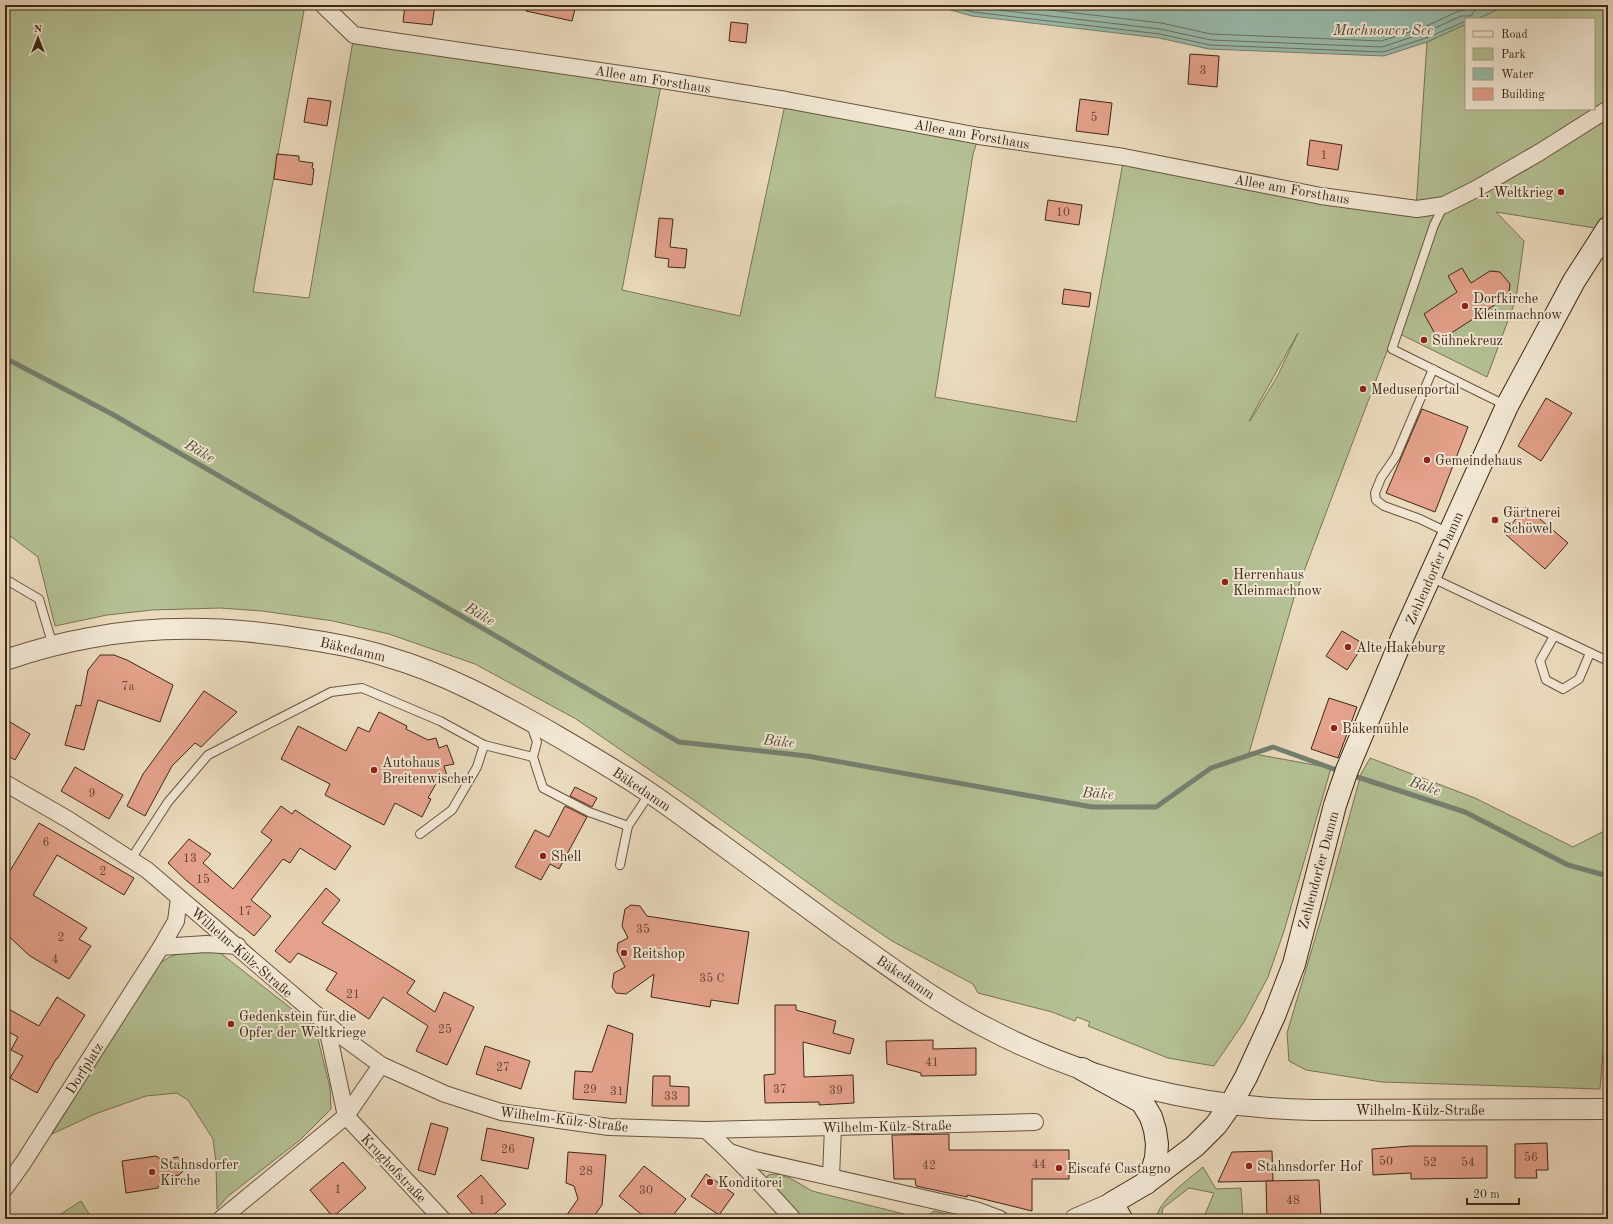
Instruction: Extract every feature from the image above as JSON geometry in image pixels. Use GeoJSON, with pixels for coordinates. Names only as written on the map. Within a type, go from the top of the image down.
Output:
{"type":"FeatureCollection","features":[{"type":"Feature","properties":{"kind":"main road","name":"Zehlendorfer Damm"},"geometry":{"type":"LineString","coordinates":[[1117,1211],[1146,1183],[1195,1146],[1216,1125],[1231,1104],[1246,1077],[1274,1016],[1294,964],[1335,805],[1403,636],[1507,406],[1574,281],[1601,252],[1608,228]]}},
{"type":"Feature","properties":{"kind":"main road"},"geometry":{"type":"LineString","coordinates":[[1082,1069],[1142,1102],[1151,1117],[1155,1130],[1156,1151],[1152,1171],[1146,1183]]}},
{"type":"Feature","properties":{"kind":"street","name":"Allee am Forsthaus"},"geometry":{"type":"LineString","coordinates":[[324,5],[354,35],[755,95],[978,136],[1124,157],[1321,196],[1417,209],[1444,205],[1476,189],[1540,152],[1608,108]]}},
{"type":"Feature","properties":{"kind":"street","name":"Bäkedamm"},"geometry":{"type":"LineString","coordinates":[[5,660],[53,646],[88,638],[132,632],[177,629],[227,629],[276,634],[332,643],[388,656],[431,672],[482,694],[530,720],[587,754],[650,793],[885,964],[957,1011],[1011,1040],[1082,1069],[1173,1095],[1231,1104]]}},
{"type":"Feature","properties":{"kind":"street","name":"Wilhelm-Külz-Straße"},"geometry":{"type":"LineString","coordinates":[[5,783],[69,820],[131,859],[161,881],[179,898],[238,946],[270,977],[326,1023],[381,1065],[445,1094],[501,1112],[609,1127],[706,1130],[1035,1122]]}},
{"type":"Feature","properties":{"kind":"street","name":"Dorfplatz"},"geometry":{"type":"LineString","coordinates":[[5,1188],[23,1163],[161,947],[176,921],[179,898]]}},
{"type":"Feature","properties":{"kind":"street"},"geometry":{"type":"LineString","coordinates":[[161,947],[206,944],[238,946]]}},
{"type":"Feature","properties":{"kind":"street"},"geometry":{"type":"LineString","coordinates":[[326,1023],[346,1116]]}},
{"type":"Feature","properties":{"kind":"street"},"geometry":{"type":"LineString","coordinates":[[221,1219],[346,1116],[381,1065]]}},
{"type":"Feature","properties":{"kind":"street","name":"Wilhelm-Külz-Straße"},"geometry":{"type":"LineString","coordinates":[[1231,1104],[1313,1110],[1608,1109]]}},
{"type":"Feature","properties":{"kind":"street","name":"Krughofstraße"},"geometry":{"type":"LineString","coordinates":[[346,1116],[442,1219]]}},
{"type":"Feature","properties":{"kind":"street"},"geometry":{"type":"LineString","coordinates":[[831,1177],[833,1127]]}},
{"type":"Feature","properties":{"kind":"street"},"geometry":{"type":"LineString","coordinates":[[706,1130],[764,1186],[793,1219]]}},
{"type":"Feature","properties":{"kind":"street"},"geometry":{"type":"LineString","coordinates":[[730,1152],[755,1160],[976,1210],[1000,1219]]}},
{"type":"Feature","properties":{"kind":"street"},"geometry":{"type":"LineString","coordinates":[[1075,1219],[1117,1211]]}},
{"type":"Feature","properties":{"kind":"lane"},"geometry":{"type":"LineString","coordinates":[[1444,205],[1434,225],[1392,349],[1507,406]]}},
{"type":"Feature","properties":{"kind":"lane"},"geometry":{"type":"LineString","coordinates":[[1433,369],[1396,456],[1381,478],[1375,493],[1376,500],[1384,506],[1420,519],[1449,534]]}},
{"type":"Feature","properties":{"kind":"lane"},"geometry":{"type":"LineString","coordinates":[[1430,577],[1608,661]]}},
{"type":"Feature","properties":{"kind":"lane"},"geometry":{"type":"LineString","coordinates":[[5,579],[39,599],[53,646]]}},
{"type":"Feature","properties":{"kind":"lane"},"geometry":{"type":"LineString","coordinates":[[1554,636],[1540,661],[1546,680],[1563,689],[1579,679],[1590,653]]}},
{"type":"Feature","properties":{"kind":"lane"},"geometry":{"type":"LineString","coordinates":[[131,859],[168,802],[208,755],[331,692],[362,688],[440,721],[484,745],[533,757]]}},
{"type":"Feature","properties":{"kind":"lane"},"geometry":{"type":"LineString","coordinates":[[530,720],[537,742],[533,757],[543,788],[590,812],[628,826]]}},
{"type":"Feature","properties":{"kind":"lane"},"geometry":{"type":"LineString","coordinates":[[420,834],[452,810],[477,767],[484,745]]}},
{"type":"Feature","properties":{"kind":"lane"},"geometry":{"type":"LineString","coordinates":[[620,865],[628,826],[650,793]]}},
{"type":"Feature","properties":{"kind":"green space"},"geometry":{"type":"Polygon","coordinates":[[[5,5],[305,5],[253,292],[309,298],[354,35],[662,80],[622,290],[740,316],[786,100],[979,136],[973,154],[935,397],[1076,422],[1124,157],[1416,209],[1427,42],[1465,24],[1465,110],[1595,110],[1595,18],[1479,18],[1508,5],[1608,5],[1607,230],[1496,212],[1524,241],[1516,299],[1487,377],[1398,333],[1387,351],[1294,598],[1249,753],[1331,768],[1284,931],[1268,977],[1244,1022],[1214,1066],[1168,1058],[1088,1026],[1090,1022],[1077,1017],[1075,1021],[1052,1012],[978,993],[973,984],[892,941],[836,903],[695,801],[576,719],[475,664],[389,634],[333,621],[262,611],[220,608],[152,610],[107,615],[55,626],[38,557],[5,532],[5,5]],[[1298,333],[1249,421],[1277,377],[1298,333]]]}},
{"type":"Feature","properties":{"kind":"green space"},"geometry":{"type":"Polygon","coordinates":[[[1370,758],[1475,798],[1573,847],[1608,829],[1608,991],[1600,1089],[1382,1082],[1306,1070],[1289,1061],[1287,1033],[1326,902],[1361,774],[1370,758]]]}},
{"type":"Feature","properties":{"kind":"green space"},"geometry":{"type":"Polygon","coordinates":[[[193,952],[219,952],[315,1027],[330,1088],[331,1109],[300,1140],[227,1197],[217,1209],[216,1163],[213,1139],[188,1100],[177,1093],[146,1096],[95,1114],[52,1134],[155,968],[162,962],[177,954],[193,952]]]}},
{"type":"Feature","properties":{"kind":"green space"},"geometry":{"type":"Polygon","coordinates":[[[1203,1167],[1216,1189],[1241,1188],[1243,1219],[1203,1219],[1214,1193],[1189,1188],[1163,1208],[1161,1219],[1156,1219],[1162,1205],[1168,1198],[1203,1167]]]}},
{"type":"Feature","properties":{"kind":"green space"},"geometry":{"type":"Polygon","coordinates":[[[776,1174],[790,1178],[812,1191],[912,1216],[927,1216],[934,1211],[969,1219],[805,1219],[766,1180],[768,1175],[776,1174]]]}},
{"type":"Feature","properties":{"kind":"green space"},"geometry":{"type":"Polygon","coordinates":[[[81,1201],[92,1219],[53,1219],[81,1201]]]}},
{"type":"Feature","properties":{"kind":"water","name":"Machnower See"},"geometry":{"type":"Polygon","coordinates":[[[933,5],[1508,5],[1479,18],[1465,18],[1465,24],[1427,42],[1384,56],[1209,49],[1159,38],[972,16],[933,5]]]}},
{"type":"Feature","properties":{"kind":"building"},"geometry":{"type":"Polygon","coordinates":[[[405,5],[435,5],[432,25],[403,22],[405,5]]]}},
{"type":"Feature","properties":{"kind":"building"},"geometry":{"type":"Polygon","coordinates":[[[526,5],[576,5],[572,21],[526,11],[526,5]]]}},
{"type":"Feature","properties":{"kind":"building"},"geometry":{"type":"Polygon","coordinates":[[[731,22],[748,24],[746,43],[729,41],[731,22]]]}},
{"type":"Feature","properties":{"kind":"building"},"geometry":{"type":"Polygon","coordinates":[[[1190,54],[1219,56],[1217,87],[1188,84],[1190,54]]]}},
{"type":"Feature","properties":{"kind":"building"},"geometry":{"type":"Polygon","coordinates":[[[308,98],[331,101],[327,126],[304,122],[308,98]]]}},
{"type":"Feature","properties":{"kind":"building"},"geometry":{"type":"Polygon","coordinates":[[[1080,99],[1112,103],[1108,135],[1076,131],[1080,99]]]}},
{"type":"Feature","properties":{"kind":"building"},"geometry":{"type":"Polygon","coordinates":[[[1310,140],[1342,145],[1338,170],[1307,165],[1310,140]]]}},
{"type":"Feature","properties":{"kind":"building"},"geometry":{"type":"Polygon","coordinates":[[[277,154],[299,156],[299,161],[313,163],[312,168],[314,169],[312,185],[274,179],[277,154]]]}},
{"type":"Feature","properties":{"kind":"building"},"geometry":{"type":"Polygon","coordinates":[[[1048,200],[1082,205],[1079,225],[1045,220],[1048,200]]]}},
{"type":"Feature","properties":{"kind":"building"},"geometry":{"type":"Polygon","coordinates":[[[659,218],[673,219],[670,247],[687,249],[685,268],[668,267],[669,259],[655,257],[659,218]]]}},
{"type":"Feature","properties":{"kind":"building","name":"Dorfkirche Kleinmachnow"},"geometry":{"type":"Polygon","coordinates":[[[1462,268],[1471,283],[1490,271],[1500,272],[1510,284],[1509,292],[1507,297],[1439,341],[1424,314],[1457,292],[1448,276],[1462,268]]]}},
{"type":"Feature","properties":{"kind":"building"},"geometry":{"type":"Polygon","coordinates":[[[1064,289],[1091,293],[1089,307],[1062,304],[1064,289]]]}},
{"type":"Feature","properties":{"kind":"building"},"geometry":{"type":"Polygon","coordinates":[[[1546,398],[1572,413],[1541,461],[1518,446],[1546,398]]]}},
{"type":"Feature","properties":{"kind":"building","name":"Gemeindehaus"},"geometry":{"type":"Polygon","coordinates":[[[1422,409],[1468,427],[1435,512],[1386,493],[1422,409]]]}},
{"type":"Feature","properties":{"kind":"building"},"geometry":{"type":"Polygon","coordinates":[[[1526,507],[1568,543],[1545,569],[1504,533],[1526,507]]]}},
{"type":"Feature","properties":{"kind":"building"},"geometry":{"type":"Polygon","coordinates":[[[1342,631],[1364,644],[1347,670],[1326,656],[1342,631]]]}},
{"type":"Feature","properties":{"kind":"building"},"geometry":{"type":"Polygon","coordinates":[[[100,655],[114,655],[127,660],[173,685],[160,722],[98,700],[84,750],[65,745],[76,705],[81,706],[88,670],[100,655]]]}},
{"type":"Feature","properties":{"kind":"building"},"geometry":{"type":"Polygon","coordinates":[[[204,691],[237,712],[201,747],[195,743],[172,766],[145,816],[127,806],[143,774],[204,691]]]}},
{"type":"Feature","properties":{"kind":"building","name":"Bäkemühle"},"geometry":{"type":"Polygon","coordinates":[[[1329,698],[1357,707],[1338,758],[1311,749],[1329,698]]]}},
{"type":"Feature","properties":{"kind":"building","name":"Autohaus Breitenwischer"},"geometry":{"type":"Polygon","coordinates":[[[379,712],[407,726],[406,729],[428,740],[436,738],[439,748],[447,745],[454,764],[444,766],[447,776],[438,780],[428,798],[431,799],[422,817],[395,803],[384,825],[325,795],[330,784],[281,759],[298,726],[346,751],[358,727],[369,732],[379,712]]]}},
{"type":"Feature","properties":{"kind":"building"},"geometry":{"type":"Polygon","coordinates":[[[5,719],[30,734],[15,760],[5,754],[5,719]]]}},
{"type":"Feature","properties":{"kind":"building"},"geometry":{"type":"Polygon","coordinates":[[[75,767],[123,795],[109,819],[61,791],[75,767]]]}},
{"type":"Feature","properties":{"kind":"building"},"geometry":{"type":"Polygon","coordinates":[[[575,787],[597,798],[592,807],[570,796],[575,787]]]}},
{"type":"Feature","properties":{"kind":"building"},"geometry":{"type":"Polygon","coordinates":[[[281,806],[292,814],[295,810],[351,846],[335,870],[300,848],[290,863],[283,859],[251,900],[271,916],[254,936],[187,881],[168,863],[189,839],[211,854],[203,863],[233,889],[272,840],[261,832],[281,806]]]}},
{"type":"Feature","properties":{"kind":"building","name":"Shell"},"geometry":{"type":"Polygon","coordinates":[[[565,806],[587,817],[559,869],[550,864],[541,880],[515,867],[535,830],[549,837],[565,806]]]}},
{"type":"Feature","properties":{"kind":"building"},"geometry":{"type":"Polygon","coordinates":[[[39,823],[134,878],[124,895],[57,855],[33,895],[87,928],[79,939],[91,946],[69,979],[30,956],[5,933],[5,879],[39,823]]]}},
{"type":"Feature","properties":{"kind":"building"},"geometry":{"type":"Polygon","coordinates":[[[326,888],[340,900],[322,923],[415,981],[407,993],[435,1012],[444,992],[474,1007],[447,1065],[416,1051],[428,1026],[383,997],[369,1019],[326,990],[337,973],[298,953],[290,963],[275,951],[326,888]]]}},
{"type":"Feature","properties":{"kind":"building"},"geometry":{"type":"Polygon","coordinates":[[[631,905],[640,906],[647,916],[749,932],[738,1004],[711,1000],[710,1007],[651,997],[654,974],[626,994],[616,993],[612,987],[614,973],[625,967],[617,951],[618,943],[628,938],[622,926],[625,909],[631,905]]]}},
{"type":"Feature","properties":{"kind":"building"},"geometry":{"type":"Polygon","coordinates":[[[57,997],[85,1015],[56,1059],[37,1093],[10,1078],[23,1056],[11,1050],[18,1037],[5,1030],[5,1007],[39,1026],[57,997]]]}},
{"type":"Feature","properties":{"kind":"building"},"geometry":{"type":"Polygon","coordinates":[[[775,1005],[796,1005],[796,1010],[836,1021],[833,1033],[854,1039],[850,1054],[803,1042],[804,1077],[853,1075],[854,1103],[819,1105],[819,1102],[765,1103],[764,1075],[775,1074],[775,1005]]]}},
{"type":"Feature","properties":{"kind":"building"},"geometry":{"type":"Polygon","coordinates":[[[608,1025],[633,1034],[626,1103],[573,1099],[575,1071],[592,1072],[608,1025]]]}},
{"type":"Feature","properties":{"kind":"building"},"geometry":{"type":"Polygon","coordinates":[[[933,1040],[933,1049],[976,1048],[976,1075],[921,1076],[921,1073],[887,1064],[886,1041],[933,1040]]]}},
{"type":"Feature","properties":{"kind":"building"},"geometry":{"type":"Polygon","coordinates":[[[485,1046],[530,1061],[521,1089],[476,1074],[485,1046]]]}},
{"type":"Feature","properties":{"kind":"building"},"geometry":{"type":"Polygon","coordinates":[[[653,1076],[670,1076],[670,1086],[689,1087],[689,1106],[652,1106],[653,1076]]]}},
{"type":"Feature","properties":{"kind":"building"},"geometry":{"type":"Polygon","coordinates":[[[431,1123],[448,1128],[435,1175],[418,1170],[431,1123]]]}},
{"type":"Feature","properties":{"kind":"building"},"geometry":{"type":"Polygon","coordinates":[[[487,1128],[534,1138],[528,1169],[481,1160],[487,1128]]]}},
{"type":"Feature","properties":{"kind":"building"},"geometry":{"type":"Polygon","coordinates":[[[949,1134],[949,1150],[1069,1150],[1069,1179],[1032,1179],[1032,1211],[967,1195],[967,1197],[916,1186],[915,1179],[894,1179],[892,1135],[949,1134]]]}},
{"type":"Feature","properties":{"kind":"building"},"geometry":{"type":"Polygon","coordinates":[[[1547,1143],[1548,1170],[1536,1170],[1537,1178],[1515,1178],[1515,1144],[1547,1143]]]}},
{"type":"Feature","properties":{"kind":"building"},"geometry":{"type":"Polygon","coordinates":[[[1411,1146],[1487,1146],[1487,1178],[1411,1179],[1411,1173],[1373,1175],[1372,1149],[1411,1146]]]}},
{"type":"Feature","properties":{"kind":"building","name":"Stahnsdorfer Hof"},"geometry":{"type":"Polygon","coordinates":[[[1272,1151],[1273,1181],[1218,1182],[1232,1152],[1272,1151]]]}},
{"type":"Feature","properties":{"kind":"building"},"geometry":{"type":"Polygon","coordinates":[[[568,1152],[606,1155],[602,1205],[592,1219],[564,1219],[578,1199],[574,1186],[566,1183],[568,1152]]]}},
{"type":"Feature","properties":{"kind":"building","name":"Stahnsdorfer Kirche"},"geometry":{"type":"Polygon","coordinates":[[[156,1156],[162,1160],[177,1157],[184,1160],[184,1170],[179,1175],[163,1178],[158,1188],[126,1193],[122,1161],[156,1156]]]}},
{"type":"Feature","properties":{"kind":"building"},"geometry":{"type":"Polygon","coordinates":[[[343,1162],[366,1188],[333,1217],[310,1190],[343,1162]]]}},
{"type":"Feature","properties":{"kind":"building"},"geometry":{"type":"Polygon","coordinates":[[[644,1166],[686,1199],[670,1219],[647,1219],[619,1196],[644,1166]]]}},
{"type":"Feature","properties":{"kind":"building"},"geometry":{"type":"Polygon","coordinates":[[[706,1174],[734,1194],[719,1215],[691,1196],[706,1174]]]}},
{"type":"Feature","properties":{"kind":"building"},"geometry":{"type":"Polygon","coordinates":[[[481,1175],[506,1204],[489,1219],[477,1219],[457,1196],[481,1175]]]}},
{"type":"Feature","properties":{"kind":"building"},"geometry":{"type":"Polygon","coordinates":[[[1319,1180],[1321,1219],[1267,1219],[1266,1181],[1319,1180]]]}},
{"type":"Feature","properties":{"kind":"waterway","name":"Bäke"},"geometry":{"type":"LineString","coordinates":[[5,358],[112,414],[679,742],[807,756],[1092,807],[1156,807],[1211,768],[1273,747],[1342,772]]}},
{"type":"Feature","properties":{"kind":"waterway","name":"Bäke"},"geometry":{"type":"LineString","coordinates":[[1351,775],[1465,812],[1568,865],[1608,876]]}},
{"type":"Feature","properties":{"kind":"place","name":"1. Weltkrieg"},"geometry":{"type":"Point","coordinates":[1561,192]}},
{"type":"Feature","properties":{"kind":"place","name":"Dorfkirche Kleinmachnow"},"geometry":{"type":"Point","coordinates":[1465,306]}},
{"type":"Feature","properties":{"kind":"place","name":"Sühnekreuz"},"geometry":{"type":"Point","coordinates":[1424,340]}},
{"type":"Feature","properties":{"kind":"place","name":"Medusenportal"},"geometry":{"type":"Point","coordinates":[1363,389]}},
{"type":"Feature","properties":{"kind":"place","name":"Gemeindehaus"},"geometry":{"type":"Point","coordinates":[1427,460]}},
{"type":"Feature","properties":{"kind":"place","name":"Gärtnerei Schöwel"},"geometry":{"type":"Point","coordinates":[1495,520]}},
{"type":"Feature","properties":{"kind":"place","name":"Herrenhaus Kleinmachnow"},"geometry":{"type":"Point","coordinates":[1225,582]}},
{"type":"Feature","properties":{"kind":"place","name":"Alte Hakeburg"},"geometry":{"type":"Point","coordinates":[1348,647]}},
{"type":"Feature","properties":{"kind":"place","name":"Bäkemühle"},"geometry":{"type":"Point","coordinates":[1334,728]}},
{"type":"Feature","properties":{"kind":"place","name":"Autohaus Breitenwischer"},"geometry":{"type":"Point","coordinates":[374,770]}},
{"type":"Feature","properties":{"kind":"place","name":"Shell"},"geometry":{"type":"Point","coordinates":[543,856]}},
{"type":"Feature","properties":{"kind":"place","name":"Reitshop"},"geometry":{"type":"Point","coordinates":[624,953]}},
{"type":"Feature","properties":{"kind":"place","name":"Gedenkstein für die Opfer der Weltkriege"},"geometry":{"type":"Point","coordinates":[231,1024]}},
{"type":"Feature","properties":{"kind":"place","name":"Stahnsdorfer Hof"},"geometry":{"type":"Point","coordinates":[1249,1166]}},
{"type":"Feature","properties":{"kind":"place","name":"Eiscafé Castagno"},"geometry":{"type":"Point","coordinates":[1059,1168]}},
{"type":"Feature","properties":{"kind":"place","name":"Stahnsdorfer Kirche"},"geometry":{"type":"Point","coordinates":[152,1172]}},
{"type":"Feature","properties":{"kind":"place","name":"Konditorei"},"geometry":{"type":"Point","coordinates":[710,1182]}}]}
